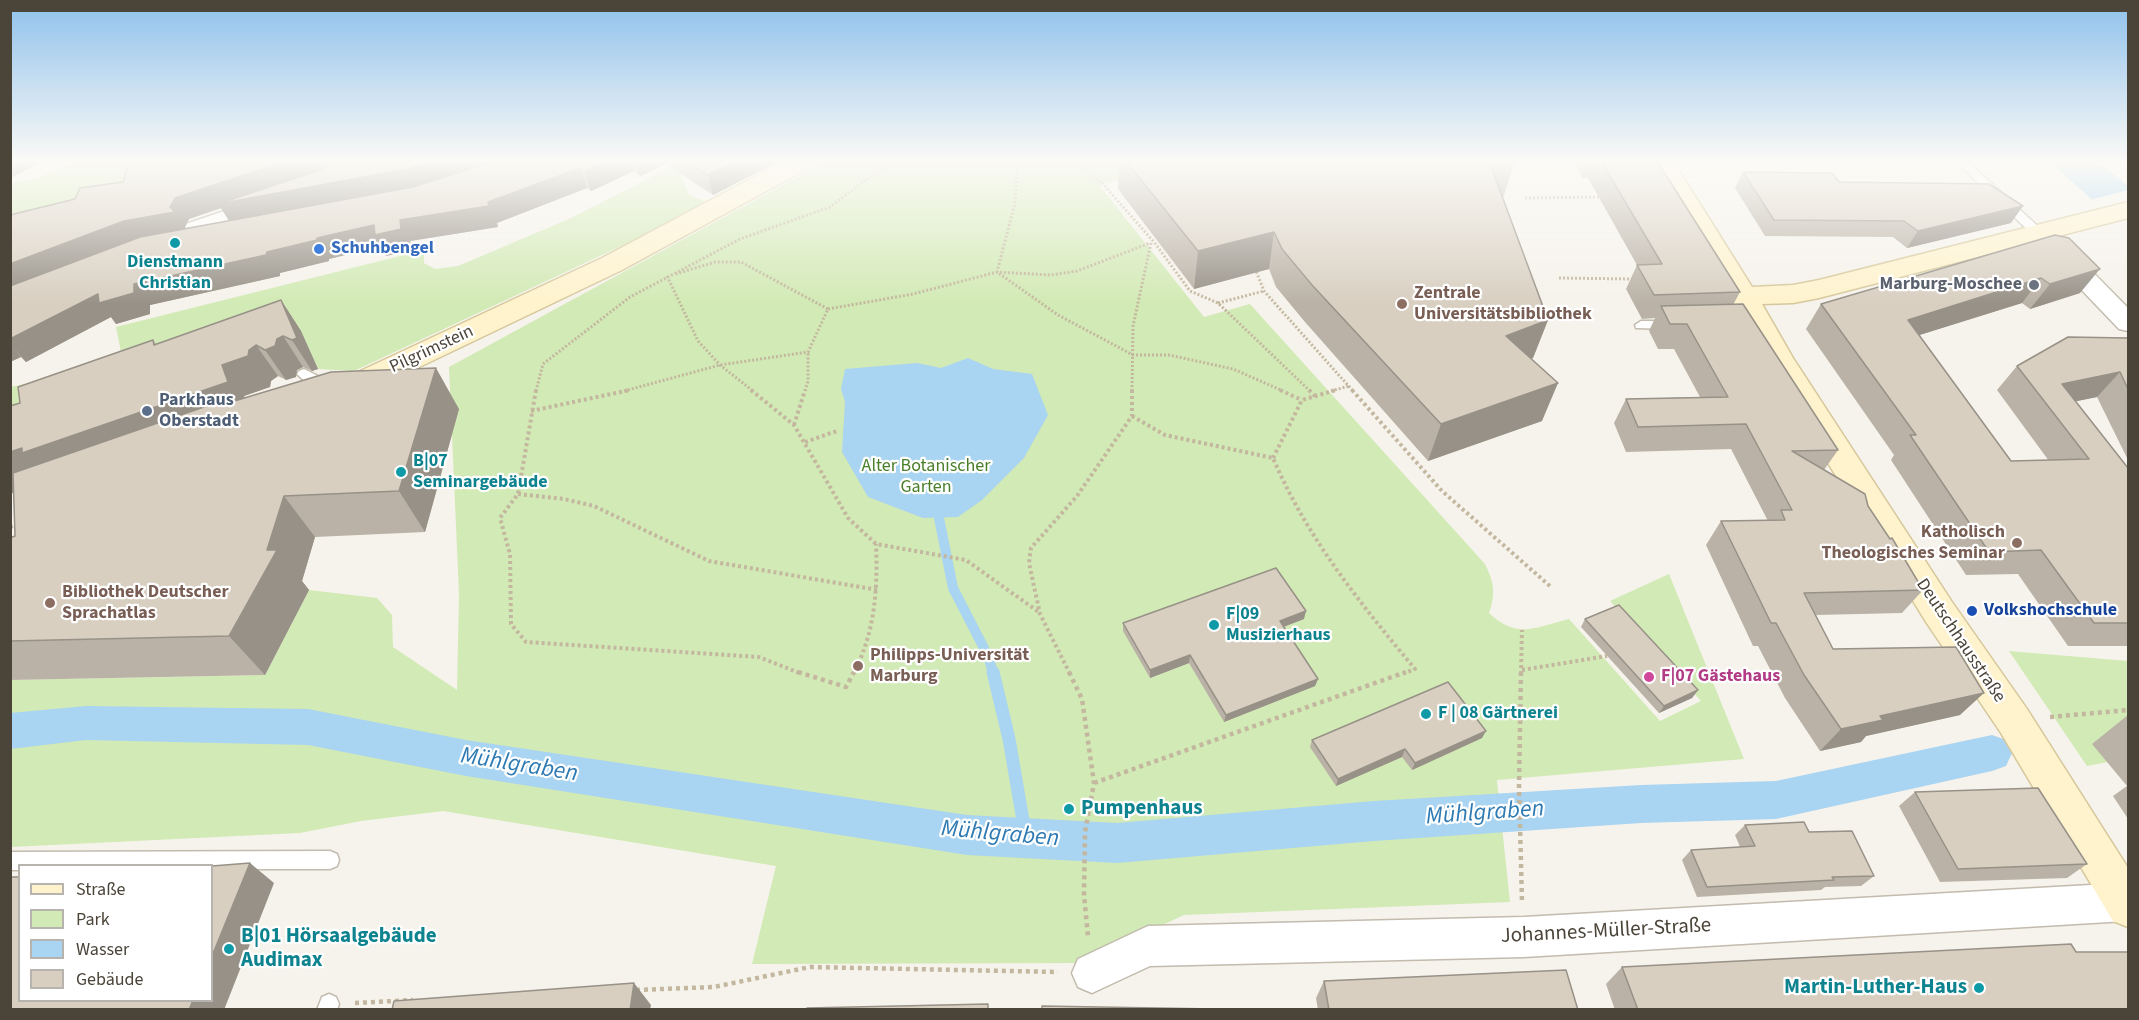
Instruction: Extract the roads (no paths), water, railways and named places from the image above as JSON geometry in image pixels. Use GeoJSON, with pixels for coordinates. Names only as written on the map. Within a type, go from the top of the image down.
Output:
{"type":"FeatureCollection","features":[{"type":"Feature","properties":{"kind":"main road","name":"Pilgrimstein"},"geometry":{"type":"LineString","coordinates":[[316,397],[383,374],[612,264],[715,209]]}},
{"type":"Feature","properties":{"kind":"main road","name":"Deutschhausstraße"},"geometry":{"type":"LineString","coordinates":[[1688,209],[1748,314],[1939,612],[2014,721],[2127,904]]}},
{"type":"Feature","properties":{"kind":"main road"},"geometry":{"type":"LineString","coordinates":[[1748,314],[1793,294],[1819,289],[2031,227],[2086,222],[2128,210]]}},
{"type":"Feature","properties":{"kind":"street"},"geometry":{"type":"LineString","coordinates":[[249,209],[168,236],[145,250],[213,236],[249,233]]}},
{"type":"Feature","properties":{"kind":"street"},"geometry":{"type":"LineString","coordinates":[[2031,227],[2096,286],[2128,323]]}},
{"type":"Feature","properties":{"kind":"street","name":"Johannes-Müller-Straße"},"geometry":{"type":"LineString","coordinates":[[1092,973],[1148,946],[1524,937],[2127,904]]}},
{"type":"Feature","properties":{"kind":"lane"},"geometry":{"type":"LineString","coordinates":[[2011,209],[2031,227]]}},
{"type":"Feature","properties":{"kind":"lane"},"geometry":{"type":"LineString","coordinates":[[1641,325],[1685,324]]}},
{"type":"Feature","properties":{"kind":"lane"},"geometry":{"type":"LineString","coordinates":[[304,374],[316,397]]}},
{"type":"Feature","properties":{"kind":"lane"},"geometry":{"type":"LineString","coordinates":[[10,861],[330,860]]}},
{"type":"Feature","properties":{"kind":"water"},"geometry":{"type":"Polygon","coordinates":[[[2102,209],[2128,209],[2128,232],[2102,209]]]}},
{"type":"Feature","properties":{"kind":"water"},"geometry":{"type":"Polygon","coordinates":[[[968,358],[993,369],[1032,374],[1048,415],[1024,458],[982,500],[958,517],[923,518],[868,497],[842,452],[845,402],[841,389],[845,369],[917,363],[941,368],[968,358]]]}},
{"type":"Feature","properties":{"kind":"waterway"},"geometry":{"type":"LineString","coordinates":[[939,518],[953,588],[989,658],[993,674]]}},
{"type":"Feature","properties":{"kind":"waterway"},"geometry":{"type":"LineString","coordinates":[[993,672],[1009,739],[1026,838]]}},
{"type":"Feature","properties":{"kind":"waterway","name":"Mühlgraben"},"geometry":{"type":"LineString","coordinates":[[10,731],[86,723],[308,727],[466,758],[967,835],[1117,843],[1374,821],[1641,804],[1776,800],[1992,753]]}},
{"type":"Feature","properties":{"kind":"place","name":"Dienstmann Christian"},"geometry":{"type":"Point","coordinates":[175,243]}},
{"type":"Feature","properties":{"kind":"place","name":"Schuhbengel"},"geometry":{"type":"Point","coordinates":[319,249]}},
{"type":"Feature","properties":{"kind":"place","name":"Marburg-Moschee"},"geometry":{"type":"Point","coordinates":[2034,285]}},
{"type":"Feature","properties":{"kind":"place","name":"Zentrale Universitätsbibliothek"},"geometry":{"type":"Point","coordinates":[1402,304]}},
{"type":"Feature","properties":{"kind":"place","name":"Parkhaus Oberstadt"},"geometry":{"type":"Point","coordinates":[147,411]}},
{"type":"Feature","properties":{"kind":"place","name":"B|07 Seminargebäude"},"geometry":{"type":"Point","coordinates":[401,472]}},
{"type":"Feature","properties":{"kind":"place","name":"Katholisch Theologisches Seminar"},"geometry":{"type":"Point","coordinates":[2017,543]}},
{"type":"Feature","properties":{"kind":"place","name":"Bibliothek Deutscher Sprachatlas"},"geometry":{"type":"Point","coordinates":[50,603]}},
{"type":"Feature","properties":{"kind":"place","name":"Volkshochschule"},"geometry":{"type":"Point","coordinates":[1972,611]}},
{"type":"Feature","properties":{"kind":"place","name":"F|09 Musizierhaus"},"geometry":{"type":"Point","coordinates":[1214,625]}},
{"type":"Feature","properties":{"kind":"place","name":"Philipps-Universität Marburg"},"geometry":{"type":"Point","coordinates":[858,666]}},
{"type":"Feature","properties":{"kind":"place","name":"F|07 Gästehaus"},"geometry":{"type":"Point","coordinates":[1649,677]}},
{"type":"Feature","properties":{"kind":"place","name":"F | 08 Gärtnerei"},"geometry":{"type":"Point","coordinates":[1426,714]}},
{"type":"Feature","properties":{"kind":"place","name":"Pumpenhaus"},"geometry":{"type":"Point","coordinates":[1069,809]}},
{"type":"Feature","properties":{"kind":"place","name":"B|01 Hörsaalgebäude Audimax"},"geometry":{"type":"Point","coordinates":[229,949]}},
{"type":"Feature","properties":{"kind":"place","name":"Martin-Luther-Haus"},"geometry":{"type":"Point","coordinates":[1979,988]}},
{"type":"Feature","properties":{"kind":"park label","name":"Alter Botanischer Garten"},"geometry":{"type":"Point","coordinates":[926,477]}}]}
